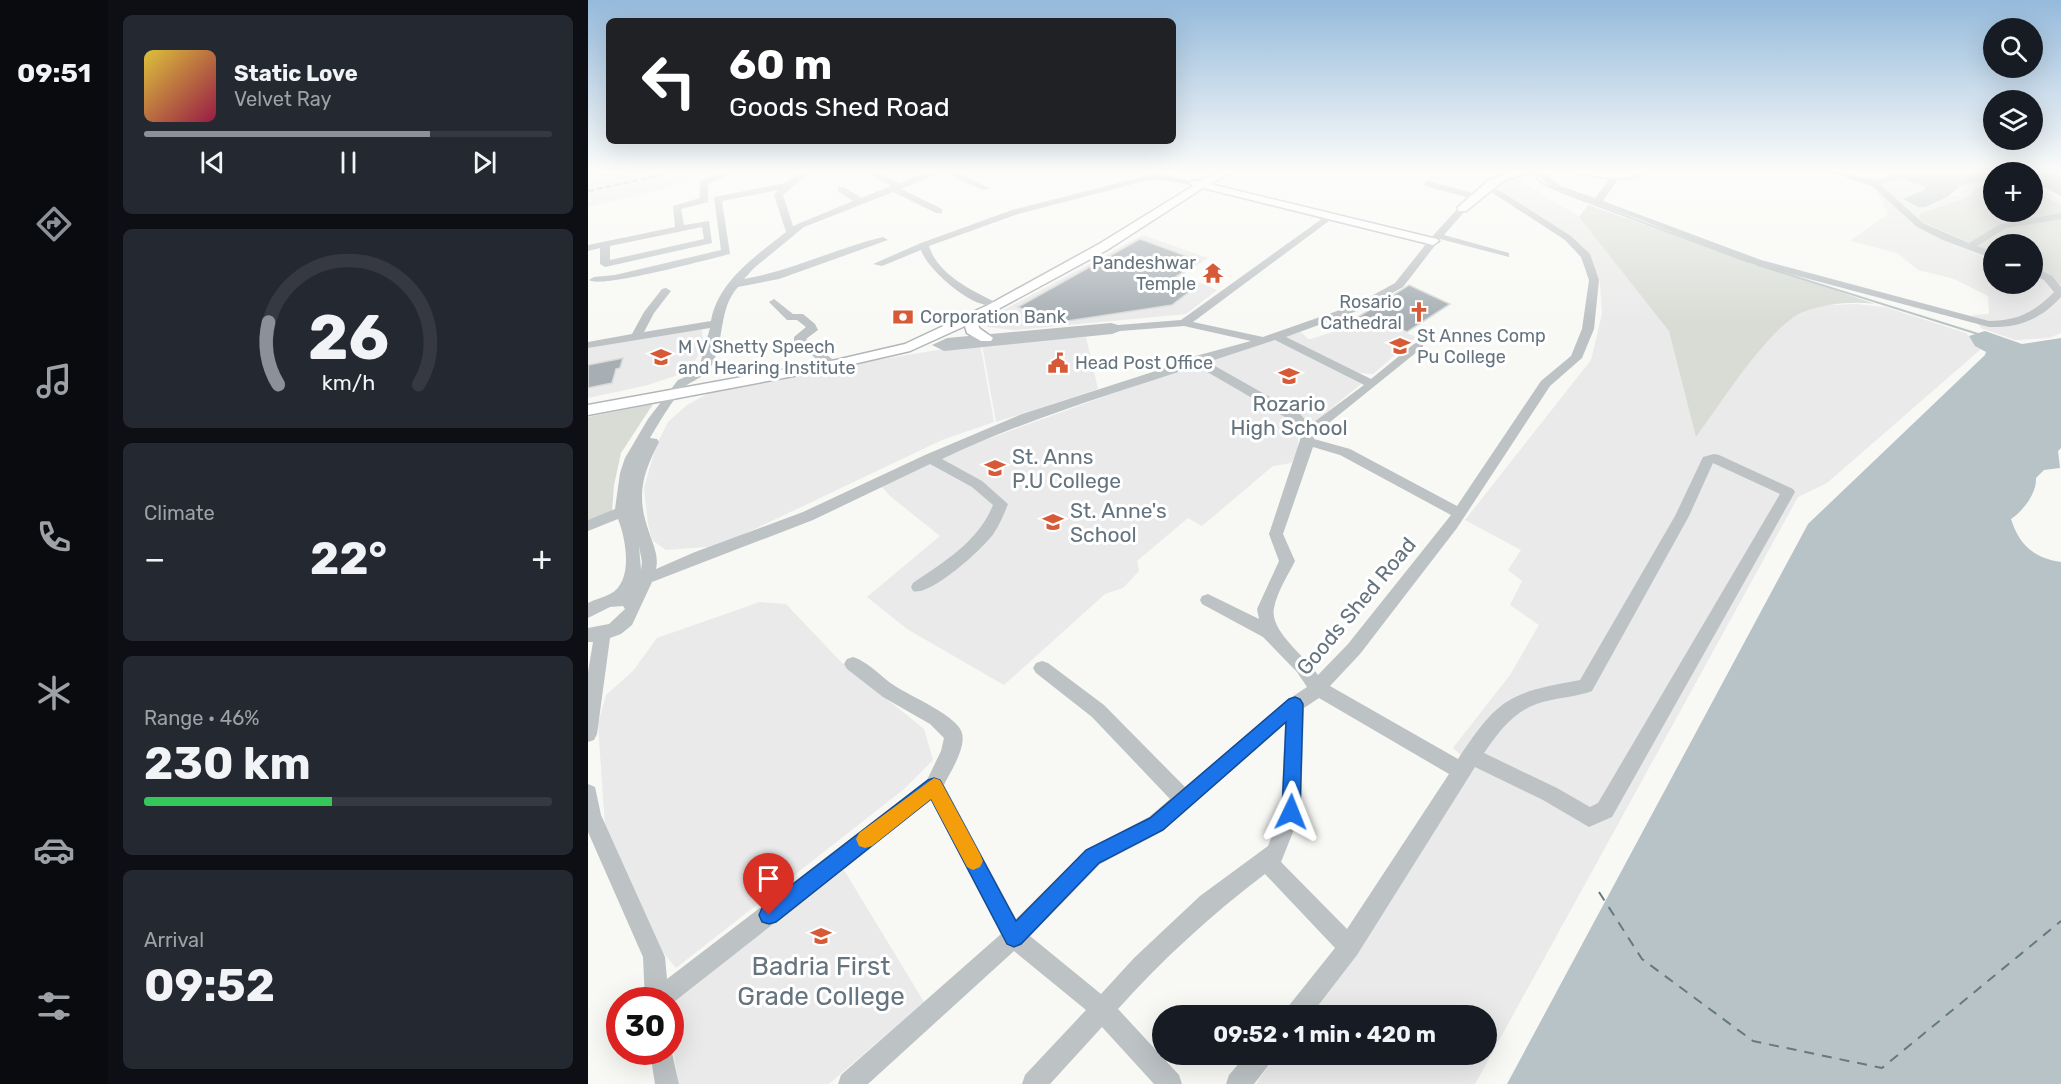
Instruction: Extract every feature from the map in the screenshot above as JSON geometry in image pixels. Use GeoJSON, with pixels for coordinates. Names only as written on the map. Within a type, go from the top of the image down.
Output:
{"type":"FeatureCollection","features":[{"type":"Feature","properties":{"kind":"main road"},"geometry":{"type":"LineString","coordinates":[[588,410],[686,387],[846,362],[898,351],[1140,221]]}},
{"type":"Feature","properties":{"kind":"main road"},"geometry":{"type":"LineString","coordinates":[[588,405],[828,362],[911,343],[971,319],[1103,247],[1144,221]]}},
{"type":"Feature","properties":{"kind":"main road"},"geometry":{"type":"LineString","coordinates":[[1351,221],[1435,239]]}},
{"type":"Feature","properties":{"kind":"main road"},"geometry":{"type":"LineString","coordinates":[[971,319],[972,330],[986,338]]}},
{"type":"Feature","properties":{"kind":"street"},"geometry":{"type":"LineString","coordinates":[[678,221],[680,229]]}},
{"type":"Feature","properties":{"kind":"street"},"geometry":{"type":"LineString","coordinates":[[594,280],[615,278],[726,252],[721,221]]}},
{"type":"Feature","properties":{"kind":"street"},"geometry":{"type":"LineString","coordinates":[[787,221],[792,233]]}},
{"type":"Feature","properties":{"kind":"street"},"geometry":{"type":"LineString","coordinates":[[588,734],[595,634],[626,620],[631,614],[624,601],[633,572],[627,473],[632,458],[686,387],[706,365],[715,324],[729,290],[750,266],[801,225],[812,221]]}},
{"type":"Feature","properties":{"kind":"street"},"geometry":{"type":"LineString","coordinates":[[878,264],[991,221]]}},
{"type":"Feature","properties":{"kind":"street"},"geometry":{"type":"LineString","coordinates":[[1184,323],[1324,221]]}},
{"type":"Feature","properties":{"kind":"street"},"geometry":{"type":"LineString","coordinates":[[938,345],[947,342],[1111,326],[1117,328],[1184,323],[1234,341],[1260,340],[1323,321],[1361,306],[1399,285],[1452,221]]}},
{"type":"Feature","properties":{"kind":"street","name":"Goods Shed Road"},"geometry":{"type":"LineString","coordinates":[[850,1084],[1014,937],[1093,857],[1156,824],[1295,704],[1309,698],[1354,649],[1459,513],[1545,384],[1576,358],[1588,329],[1594,280],[1586,256],[1579,246],[1535,221]]}},
{"type":"Feature","properties":{"kind":"street"},"geometry":{"type":"LineString","coordinates":[[1649,221],[1757,262],[1989,324],[2011,325],[2024,321],[2052,301],[2060,292],[2056,285],[2043,275]]}},
{"type":"Feature","properties":{"kind":"street"},"geometry":{"type":"LineString","coordinates":[[1915,221],[1920,225],[1983,251]]}},
{"type":"Feature","properties":{"kind":"street"},"geometry":{"type":"LineString","coordinates":[[1969,247],[2003,226],[2034,221]]}},
{"type":"Feature","properties":{"kind":"street"},"geometry":{"type":"LineString","coordinates":[[588,248],[706,223],[709,241],[605,264],[605,245]]}},
{"type":"Feature","properties":{"kind":"street"},"geometry":{"type":"LineString","coordinates":[[1435,239],[1505,255]]}},
{"type":"Feature","properties":{"kind":"street"},"geometry":{"type":"LineString","coordinates":[[734,284],[775,277],[864,244],[883,240]]}},
{"type":"Feature","properties":{"kind":"street"},"geometry":{"type":"LineString","coordinates":[[924,245],[925,252],[932,262],[960,288],[989,303]]}},
{"type":"Feature","properties":{"kind":"street"},"geometry":{"type":"LineString","coordinates":[[2043,272],[2059,278]]}},
{"type":"Feature","properties":{"kind":"street"},"geometry":{"type":"LineString","coordinates":[[636,337],[649,312],[666,291]]}},
{"type":"Feature","properties":{"kind":"street"},"geometry":{"type":"LineString","coordinates":[[774,302],[791,318],[799,316],[811,326],[812,330],[798,339],[828,362]]}},
{"type":"Feature","properties":{"kind":"street"},"geometry":{"type":"LineString","coordinates":[[588,345],[715,324]]}},
{"type":"Feature","properties":{"kind":"street"},"geometry":{"type":"LineString","coordinates":[[911,343],[938,345],[944,348],[1112,331],[1117,328]]}},
{"type":"Feature","properties":{"kind":"street"},"geometry":{"type":"LineString","coordinates":[[1274,335],[1372,384]]}},
{"type":"Feature","properties":{"kind":"street"},"geometry":{"type":"LineString","coordinates":[[629,582],[808,516],[930,458],[1027,417],[1196,360],[1234,341]]}},
{"type":"Feature","properties":{"kind":"street"},"geometry":{"type":"LineString","coordinates":[[1308,437],[1419,345]]}},
{"type":"Feature","properties":{"kind":"street"},"geometry":{"type":"LineString","coordinates":[[1196,360],[1295,417],[1306,426],[1308,437],[1276,534],[1287,561],[1265,609],[1269,632]]}},
{"type":"Feature","properties":{"kind":"street"},"geometry":{"type":"LineString","coordinates":[[1308,437],[1367,462],[1459,513]]}},
{"type":"Feature","properties":{"kind":"street"},"geometry":{"type":"LineString","coordinates":[[919,587],[973,548],[996,521],[1001,504],[977,484],[930,458]]}},
{"type":"Feature","properties":{"kind":"street"},"geometry":{"type":"LineString","coordinates":[[1208,600],[1269,632],[1303,667],[1317,688],[1466,764],[1550,794],[1589,817],[1605,810],[1788,492],[1714,458],[1708,460],[1682,516],[1586,686],[1536,696],[1516,703],[1488,732],[1466,764],[1349,947],[1304,1005]]}},
{"type":"Feature","properties":{"kind":"street"},"geometry":{"type":"LineString","coordinates":[[588,526],[628,509]]}},
{"type":"Feature","properties":{"kind":"street"},"geometry":{"type":"LineString","coordinates":[[588,612],[600,604],[624,601],[647,577],[650,560],[628,509]]}},
{"type":"Feature","properties":{"kind":"street"},"geometry":{"type":"LineString","coordinates":[[650,560],[694,559]]}},
{"type":"Feature","properties":{"kind":"street"},"geometry":{"type":"LineString","coordinates":[[675,987],[934,786],[950,752],[954,735],[936,718],[889,692],[853,664]]}},
{"type":"Feature","properties":{"kind":"street"},"geometry":{"type":"LineString","coordinates":[[1042,668],[1098,711],[1183,799]]}},
{"type":"Feature","properties":{"kind":"street"},"geometry":{"type":"LineString","coordinates":[[1034,1084],[1142,966],[1208,904],[1276,853],[1291,812],[1295,704]]}},
{"type":"Feature","properties":{"kind":"street"},"geometry":{"type":"LineString","coordinates":[[934,786],[1014,937],[1102,1009],[1170,1084]]}},
{"type":"Feature","properties":{"kind":"street"},"geometry":{"type":"LineString","coordinates":[[588,793],[591,816],[654,957],[657,987]]}},
{"type":"Feature","properties":{"kind":"street"},"geometry":{"type":"LineString","coordinates":[[1267,862],[1349,947]]}},
{"type":"Feature","properties":{"kind":"street"},"geometry":{"type":"LineString","coordinates":[[664,1065],[667,1084]]}},
{"type":"Feature","properties":{"kind":"street"},"geometry":{"type":"LineString","coordinates":[[1239,1084],[1254,1065]]}},
{"type":"Feature","properties":{"kind":"shaded area"},"geometry":{"type":"Polygon","coordinates":[[[1546,221],[1585,221],[1601,230],[1784,314],[1812,306],[1856,304],[1885,307],[1966,333],[1981,349],[1827,483],[1798,497],[1497,1044],[1497,1005],[1310,1005],[1474,767],[1453,748],[1510,675],[1539,625],[1510,605],[1522,581],[1508,570],[1521,550],[1465,520],[1591,360],[1602,314],[1600,282],[1587,252],[1576,241],[1546,221]]]}},
{"type":"Feature","properties":{"kind":"shaded area"},"geometry":{"type":"Polygon","coordinates":[[[1582,221],[1633,221],[1875,304],[1830,305],[1803,312],[1790,320],[1761,349],[1696,437],[1669,331],[1582,221]]]}},
{"type":"Feature","properties":{"kind":"shaded area"},"geometry":{"type":"Polygon","coordinates":[[[1879,221],[2061,221],[2061,333],[2049,338],[2015,340],[1981,328],[1972,315],[1989,314],[1988,296],[1984,294],[2043,294],[2043,234],[1983,234],[1983,294],[1954,279],[1918,270],[1897,253],[1850,241],[1879,221]]]}},
{"type":"Feature","properties":{"kind":"shaded area"},"geometry":{"type":"Polygon","coordinates":[[[1920,221],[2061,221],[2061,285],[2043,275],[2043,234],[1983,234],[1983,249],[1920,221]]]}},
{"type":"Feature","properties":{"kind":"shaded area"},"geometry":{"type":"Polygon","coordinates":[[[1143,235],[1208,258],[1182,275],[1217,290],[1186,314],[1016,330],[987,327],[989,318],[1143,235]]]}},
{"type":"Feature","properties":{"kind":"shaded area"},"geometry":{"type":"Polygon","coordinates":[[[1381,318],[1384,320],[1382,322],[1416,337],[1373,374],[1359,373],[1284,337],[1301,332],[1311,339],[1336,331],[1334,327],[1351,319],[1368,326],[1381,318]]]}},
{"type":"Feature","properties":{"kind":"shaded area","name":"M V Shetty Speech and Hearing Institute"},"geometry":{"type":"Polygon","coordinates":[[[702,328],[703,347],[691,367],[675,376],[648,385],[588,398],[588,348],[702,328]]]}},
{"type":"Feature","properties":{"kind":"shaded area"},"geometry":{"type":"Polygon","coordinates":[[[1985,331],[2022,344],[2061,338],[2061,448],[2058,451],[2060,468],[2044,470],[2036,478],[2034,490],[2028,501],[2011,519],[2018,536],[2029,549],[2043,557],[2061,562],[2061,1084],[1507,1084],[1808,524],[1985,355],[1986,352],[1975,346],[1969,336],[1985,331]]]}},
{"type":"Feature","properties":{"kind":"shaded area"},"geometry":{"type":"Polygon","coordinates":[[[1086,337],[1098,389],[996,422],[982,344],[1086,337]]]}},
{"type":"Feature","properties":{"kind":"shaded area","name":"Rozario High School"},"geometry":{"type":"Polygon","coordinates":[[[1276,340],[1361,384],[1312,424],[1207,361],[1276,340]]]}},
{"type":"Feature","properties":{"kind":"shaded area"},"geometry":{"type":"Polygon","coordinates":[[[980,343],[994,422],[942,440],[719,546],[666,550],[652,540],[644,488],[656,446],[668,422],[687,405],[732,384],[980,343]]]}},
{"type":"Feature","properties":{"kind":"shaded area","name":"St. Anne's School"},"geometry":{"type":"Polygon","coordinates":[[[1196,363],[1296,422],[1299,451],[1291,463],[1273,466],[1202,526],[1188,518],[1137,561],[1139,571],[1123,588],[1105,594],[1004,685],[907,629],[867,597],[940,536],[890,496],[881,486],[958,450],[1196,363]]]}},
{"type":"Feature","properties":{"kind":"shaded area"},"geometry":{"type":"Polygon","coordinates":[[[653,404],[621,453],[614,485],[612,512],[588,520],[588,417],[653,404]]]}},
{"type":"Feature","properties":{"kind":"shaded area"},"geometry":{"type":"Polygon","coordinates":[[[760,602],[786,604],[841,662],[924,729],[933,760],[904,789],[676,968],[656,944],[605,826],[598,724],[606,695],[633,671],[657,638],[760,602]]]}},
{"type":"Feature","properties":{"kind":"shaded area","name":"Badria First Grade College"},"geometry":{"type":"Polygon","coordinates":[[[844,870],[924,1002],[829,1084],[679,1084],[676,1065],[684,1065],[684,991],[844,870]]]}},
{"type":"Feature","properties":{"kind":"shaded area"},"geometry":{"type":"Polygon","coordinates":[[[1269,1065],[1485,1065],[1475,1084],[1256,1084],[1269,1065]]]}},
{"type":"Feature","properties":{"kind":"building"},"geometry":{"type":"Polygon","coordinates":[[[1140,239],[1200,261],[1171,280],[1193,289],[1172,305],[1054,323],[1018,307],[1140,239]]]}},
{"type":"Feature","properties":{"kind":"building","name":"Rosario Cathedral"},"geometry":{"type":"Polygon","coordinates":[[[1409,285],[1450,304],[1407,332],[1377,318],[1370,323],[1358,317],[1409,285]]]}},
{"type":"Feature","properties":{"kind":"building"},"geometry":{"type":"Polygon","coordinates":[[[623,358],[620,368],[616,369],[612,383],[588,388],[588,365],[623,358]]]}},
{"type":"Feature","properties":{"kind":"waterway"},"geometry":{"type":"LineString","coordinates":[[1638,221],[1749,262]]}},
{"type":"Feature","properties":{"kind":"waterway"},"geometry":{"type":"LineString","coordinates":[[1758,265],[1978,334]]}},
{"type":"Feature","properties":{"kind":"ferry route"},"geometry":{"type":"LineString","coordinates":[[1599,892],[1642,959],[1753,1041],[1882,1068],[2061,921]]}},
{"type":"Feature","properties":{"kind":"slow traffic"},"geometry":{"type":"LineString","coordinates":[[865,839],[934,786],[973,861]]}},
{"type":"Feature","properties":{"kind":"place","name":"Pandeshwar Temple"},"geometry":{"type":"Point","coordinates":[1213,273]}},
{"type":"Feature","properties":{"kind":"place","name":"Rosario Cathedral"},"geometry":{"type":"Point","coordinates":[1419,312]}},
{"type":"Feature","properties":{"kind":"place","name":"Corporation Bank"},"geometry":{"type":"Point","coordinates":[903,317]}},
{"type":"Feature","properties":{"kind":"place","name":"St Annes Comp Pu College"},"geometry":{"type":"Point","coordinates":[1400,346]}},
{"type":"Feature","properties":{"kind":"place","name":"M V Shetty Speech and Hearing Institute"},"geometry":{"type":"Point","coordinates":[661,357]}},
{"type":"Feature","properties":{"kind":"place","name":"Head Post Office"},"geometry":{"type":"Point","coordinates":[1058,363]}},
{"type":"Feature","properties":{"kind":"place","name":"Rozario High School"},"geometry":{"type":"Point","coordinates":[1289,376]}},
{"type":"Feature","properties":{"kind":"place","name":"St. Anns P.U College"},"geometry":{"type":"Point","coordinates":[995,468]}},
{"type":"Feature","properties":{"kind":"place","name":"St. Anne's School"},"geometry":{"type":"Point","coordinates":[1053,522]}},
{"type":"Feature","properties":{"kind":"place","name":"Badria First Grade College"},"geometry":{"type":"Point","coordinates":[821,936]}},
{"type":"Feature","properties":{"kind":"route"},"geometry":{"type":"LineString","coordinates":[[769,915],[934,786],[1014,937],[1093,857],[1156,824],[1295,704],[1291,812]]}}]}
